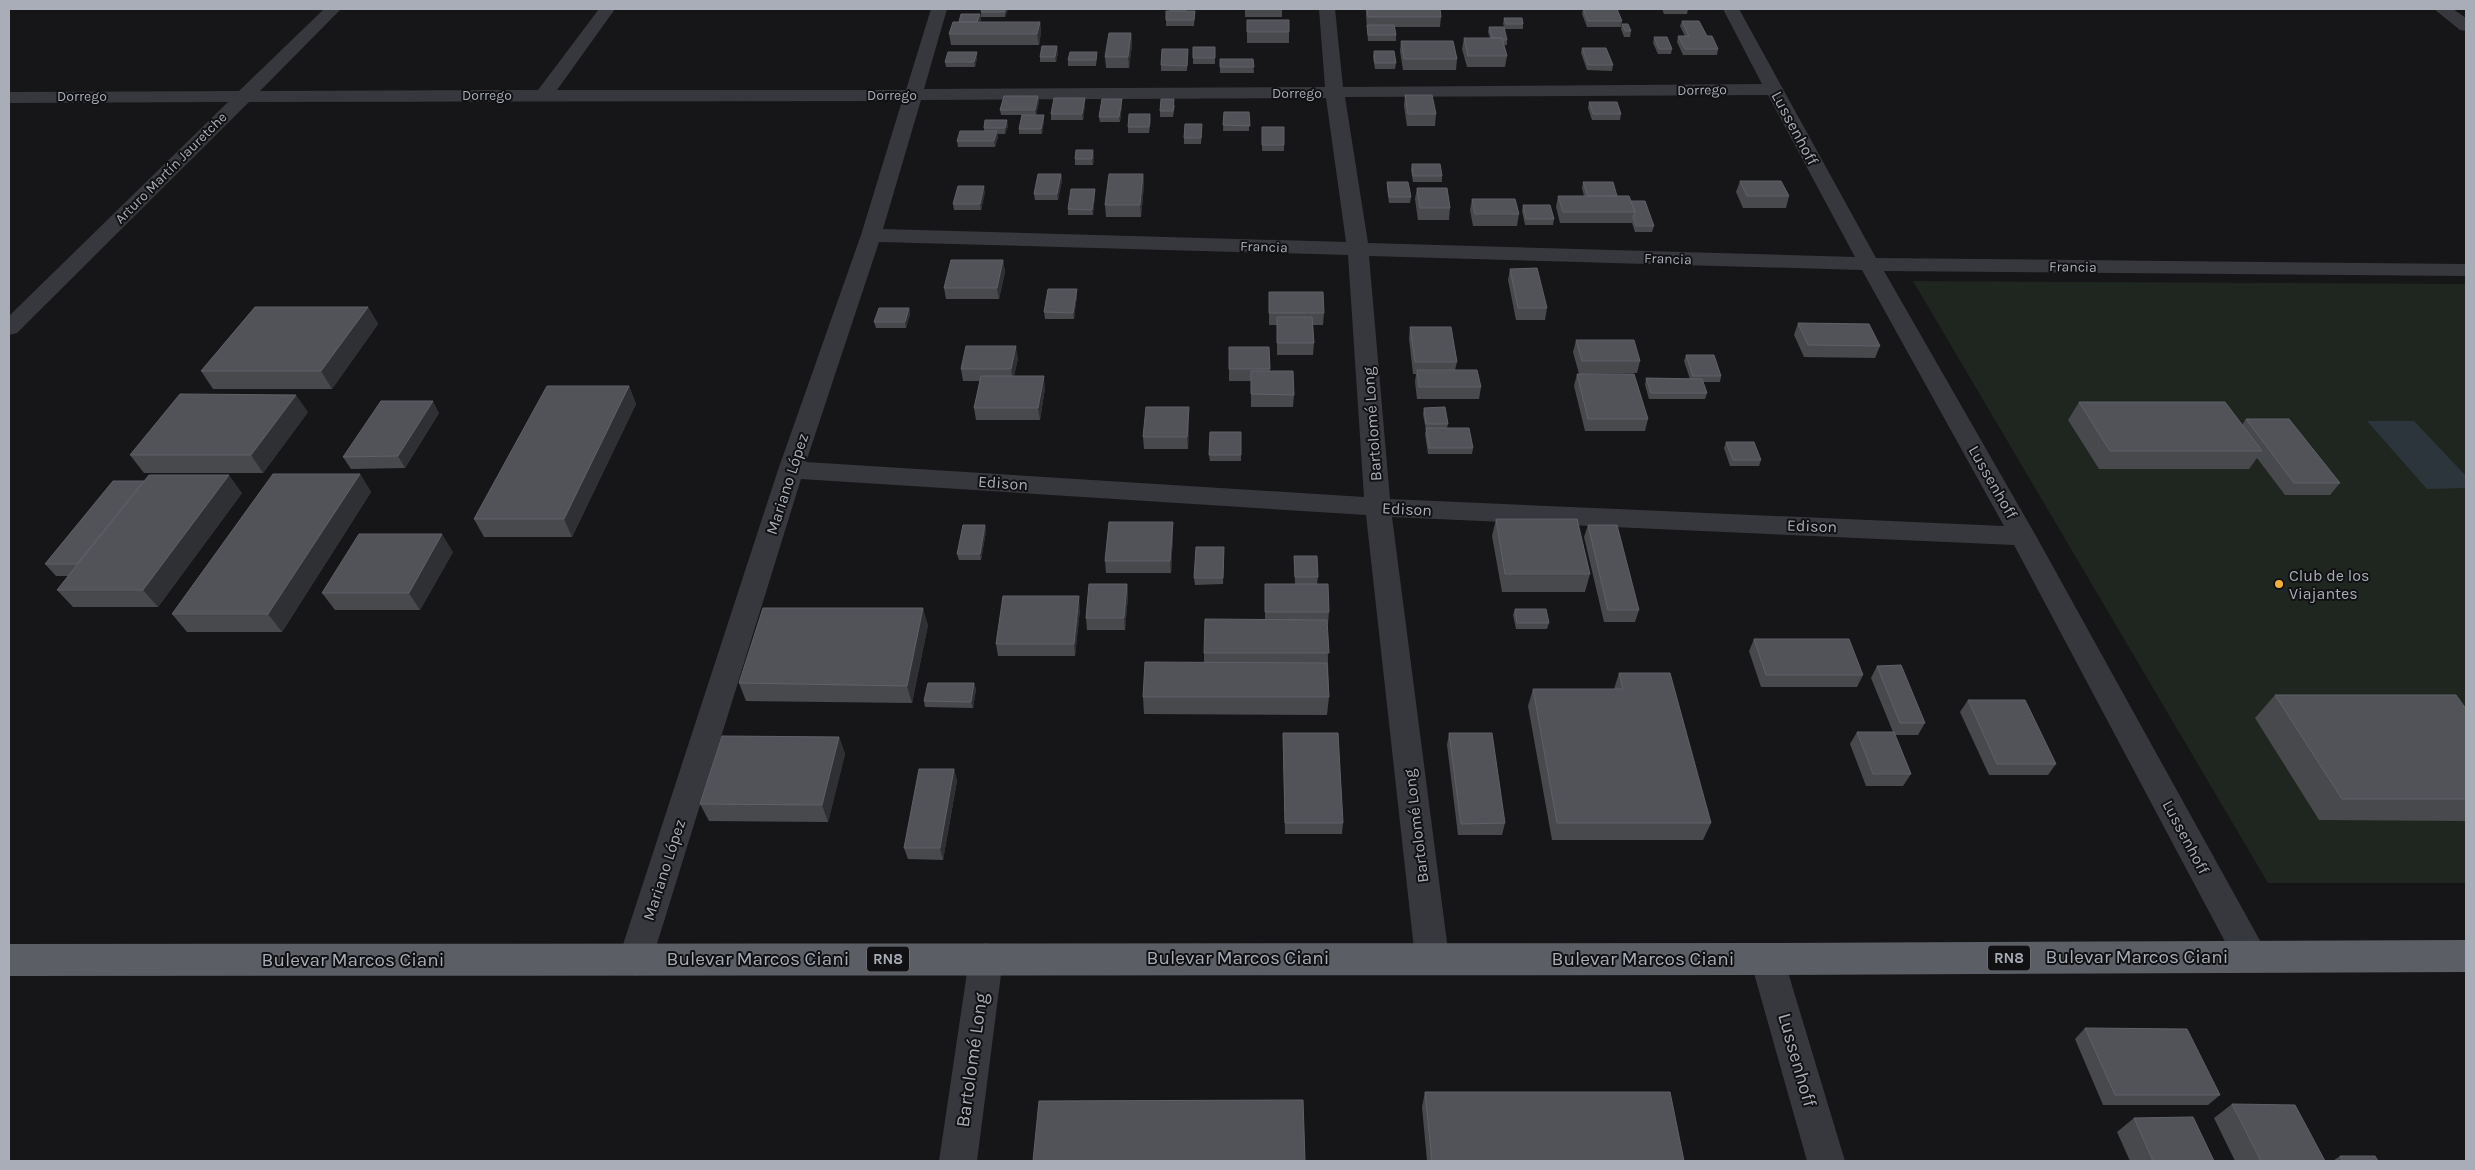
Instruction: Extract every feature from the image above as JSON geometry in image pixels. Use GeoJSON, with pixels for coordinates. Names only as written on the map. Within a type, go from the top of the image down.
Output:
{"type":"FeatureCollection","features":[{"type":"Feature","properties":{"kind":"highway","name":"Bulevar Marcos Ciani"},"geometry":{"type":"LineString","coordinates":[[9,960],[1767,959],[2466,956]]}},
{"type":"Feature","properties":{"kind":"street","name":"Arturo Martín Jauretche"},"geometry":{"type":"LineString","coordinates":[[9,328],[333,9]]}},
{"type":"Feature","properties":{"kind":"street"},"geometry":{"type":"LineString","coordinates":[[545,94],[607,9]]}},
{"type":"Feature","properties":{"kind":"street","name":"Mariano López"},"geometry":{"type":"LineString","coordinates":[[635,960],[791,470],[871,235],[939,9]]}},
{"type":"Feature","properties":{"kind":"street","name":"Bartolomé Long"},"geometry":{"type":"LineString","coordinates":[[1327,9],[1336,93],[1358,250],[1378,507],[1432,958]]}},
{"type":"Feature","properties":{"kind":"street","name":"Lussenhoff"},"geometry":{"type":"LineString","coordinates":[[1731,9],[1869,264],[2023,536],[2251,956]]}},
{"type":"Feature","properties":{"kind":"street"},"geometry":{"type":"LineString","coordinates":[[2442,9],[2466,26]]}},
{"type":"Feature","properties":{"kind":"street","name":"Dorrego"},"geometry":{"type":"LineString","coordinates":[[9,97],[545,94],[912,95],[1774,89]]}},
{"type":"Feature","properties":{"kind":"street","name":"Francia"},"geometry":{"type":"LineString","coordinates":[[871,235],[1869,264],[2466,270]]}},
{"type":"Feature","properties":{"kind":"street","name":"Edison"},"geometry":{"type":"LineString","coordinates":[[791,470],[1378,507],[2023,536]]}},
{"type":"Feature","properties":{"kind":"street","name":"Bartolomé Long"},"geometry":{"type":"LineString","coordinates":[[958,1161],[986,959]]}},
{"type":"Feature","properties":{"kind":"street","name":"Lussenhoff"},"geometry":{"type":"LineString","coordinates":[[1767,959],[1826,1161]]}},
{"type":"Feature","properties":{"kind":"shaded area","name":"Club de los Viajantes"},"geometry":{"type":"Polygon","coordinates":[[[1913,281],[2466,284],[2466,883],[2268,883],[1913,281]]]}},
{"type":"Feature","properties":{"kind":"shaded area"},"geometry":{"type":"Polygon","coordinates":[[[2367,421],[2414,421],[2466,476],[2466,488],[2427,489],[2367,421]]]}},
{"type":"Feature","properties":{"kind":"building"},"geometry":{"type":"Polygon","coordinates":[[[982,9],[1005,9],[1005,12],[981,12],[982,9]]]}},
{"type":"Feature","properties":{"kind":"building"},"geometry":{"type":"Polygon","coordinates":[[[1367,9],[1440,9],[1441,17],[1368,17],[1367,9]]]}},
{"type":"Feature","properties":{"kind":"building"},"geometry":{"type":"Polygon","coordinates":[[[1583,9],[1617,9],[1622,21],[1588,21],[1583,9]]]}},
{"type":"Feature","properties":{"kind":"building"},"geometry":{"type":"Polygon","coordinates":[[[1166,11],[1195,11],[1194,20],[1166,20],[1166,11]]]}},
{"type":"Feature","properties":{"kind":"building"},"geometry":{"type":"Polygon","coordinates":[[[961,14],[980,14],[977,22],[959,22],[961,14]]]}},
{"type":"Feature","properties":{"kind":"building"},"geometry":{"type":"Polygon","coordinates":[[[1504,18],[1522,18],[1523,24],[1506,24],[1504,18]]]}},
{"type":"Feature","properties":{"kind":"building"},"geometry":{"type":"Polygon","coordinates":[[[1247,20],[1289,20],[1289,32],[1247,32],[1247,20]]]}},
{"type":"Feature","properties":{"kind":"building"},"geometry":{"type":"Polygon","coordinates":[[[1682,21],[1699,21],[1707,36],[1712,36],[1718,49],[1685,49],[1678,36],[1689,36],[1682,21]]]}},
{"type":"Feature","properties":{"kind":"building"},"geometry":{"type":"Polygon","coordinates":[[[953,22],[1040,22],[1037,34],[949,34],[953,22]]]}},
{"type":"Feature","properties":{"kind":"building"},"geometry":{"type":"Polygon","coordinates":[[[1622,24],[1628,24],[1631,31],[1625,31],[1622,24]]]}},
{"type":"Feature","properties":{"kind":"building"},"geometry":{"type":"Polygon","coordinates":[[[1367,25],[1394,25],[1396,35],[1368,35],[1367,25]]]}},
{"type":"Feature","properties":{"kind":"building"},"geometry":{"type":"Polygon","coordinates":[[[1489,27],[1504,27],[1507,40],[1492,38],[1489,27]]]}},
{"type":"Feature","properties":{"kind":"building"},"geometry":{"type":"Polygon","coordinates":[[[1109,33],[1131,33],[1128,57],[1105,57],[1109,33]]]}},
{"type":"Feature","properties":{"kind":"building"},"geometry":{"type":"Polygon","coordinates":[[[1654,37],[1667,37],[1672,49],[1659,49],[1654,37]]]}},
{"type":"Feature","properties":{"kind":"building"},"geometry":{"type":"Polygon","coordinates":[[[1464,38],[1502,38],[1507,56],[1468,56],[1464,38]]]}},
{"type":"Feature","properties":{"kind":"building"},"geometry":{"type":"Polygon","coordinates":[[[1401,41],[1453,41],[1457,59],[1404,59],[1401,41]]]}},
{"type":"Feature","properties":{"kind":"building"},"geometry":{"type":"Polygon","coordinates":[[[1042,46],[1057,46],[1055,57],[1040,57],[1042,46]]]}},
{"type":"Feature","properties":{"kind":"building"},"geometry":{"type":"Polygon","coordinates":[[[1193,47],[1215,47],[1215,58],[1193,58],[1193,47]]]}},
{"type":"Feature","properties":{"kind":"building"},"geometry":{"type":"Polygon","coordinates":[[[1582,48],[1606,48],[1613,65],[1588,65],[1582,48]]]}},
{"type":"Feature","properties":{"kind":"building"},"geometry":{"type":"Polygon","coordinates":[[[1162,49],[1188,49],[1187,66],[1161,65],[1162,49]]]}},
{"type":"Feature","properties":{"kind":"building"},"geometry":{"type":"Polygon","coordinates":[[[1374,51],[1394,51],[1396,63],[1375,63],[1374,51]]]}},
{"type":"Feature","properties":{"kind":"building"},"geometry":{"type":"Polygon","coordinates":[[[948,52],[977,52],[974,62],[945,62],[948,52]]]}},
{"type":"Feature","properties":{"kind":"building"},"geometry":{"type":"Polygon","coordinates":[[[1070,52],[1097,52],[1096,60],[1068,60],[1070,52]]]}},
{"type":"Feature","properties":{"kind":"building"},"geometry":{"type":"Polygon","coordinates":[[[1220,59],[1253,59],[1254,67],[1220,67],[1220,59]]]}},
{"type":"Feature","properties":{"kind":"building"},"geometry":{"type":"Polygon","coordinates":[[[1405,95],[1432,95],[1436,114],[1408,114],[1405,95]]]}},
{"type":"Feature","properties":{"kind":"building"},"geometry":{"type":"Polygon","coordinates":[[[1004,96],[1038,96],[1035,110],[1000,110],[1004,96]]]}},
{"type":"Feature","properties":{"kind":"building"},"geometry":{"type":"Polygon","coordinates":[[[1054,98],[1085,98],[1082,114],[1051,114],[1054,98]]]}},
{"type":"Feature","properties":{"kind":"building"},"geometry":{"type":"Polygon","coordinates":[[[1102,99],[1122,99],[1119,117],[1099,117],[1102,99]]]}},
{"type":"Feature","properties":{"kind":"building"},"geometry":{"type":"Polygon","coordinates":[[[1161,99],[1174,99],[1173,111],[1160,111],[1161,99]]]}},
{"type":"Feature","properties":{"kind":"building"},"geometry":{"type":"Polygon","coordinates":[[[1589,102],[1617,102],[1621,114],[1593,114],[1589,102]]]}},
{"type":"Feature","properties":{"kind":"building"},"geometry":{"type":"Polygon","coordinates":[[[1224,112],[1249,112],[1250,126],[1223,125],[1224,112]]]}},
{"type":"Feature","properties":{"kind":"building"},"geometry":{"type":"Polygon","coordinates":[[[1129,114],[1150,114],[1149,127],[1128,127],[1129,114]]]}},
{"type":"Feature","properties":{"kind":"building"},"geometry":{"type":"Polygon","coordinates":[[[1022,115],[1044,115],[1041,129],[1019,129],[1022,115]]]}},
{"type":"Feature","properties":{"kind":"building"},"geometry":{"type":"Polygon","coordinates":[[[985,120],[1007,120],[1005,128],[984,128],[985,120]]]}},
{"type":"Feature","properties":{"kind":"building"},"geometry":{"type":"Polygon","coordinates":[[[1185,124],[1202,124],[1201,138],[1184,138],[1185,124]]]}},
{"type":"Feature","properties":{"kind":"building"},"geometry":{"type":"Polygon","coordinates":[[[1262,127],[1284,127],[1284,145],[1262,145],[1262,127]]]}},
{"type":"Feature","properties":{"kind":"building"},"geometry":{"type":"Polygon","coordinates":[[[960,131],[997,131],[994,141],[957,141],[960,131]]]}},
{"type":"Feature","properties":{"kind":"building"},"geometry":{"type":"Polygon","coordinates":[[[1076,150],[1093,150],[1092,159],[1075,159],[1076,150]]]}},
{"type":"Feature","properties":{"kind":"building"},"geometry":{"type":"Polygon","coordinates":[[[1412,164],[1440,164],[1442,176],[1413,176],[1412,164]]]}},
{"type":"Feature","properties":{"kind":"building"},"geometry":{"type":"Polygon","coordinates":[[[1038,174],[1061,174],[1057,194],[1034,194],[1038,174]]]}},
{"type":"Feature","properties":{"kind":"building"},"geometry":{"type":"Polygon","coordinates":[[[1109,174],[1143,174],[1140,205],[1105,205],[1109,174]]]}},
{"type":"Feature","properties":{"kind":"building"},"geometry":{"type":"Polygon","coordinates":[[[1740,181],[1781,181],[1789,196],[1747,196],[1740,181]]]}},
{"type":"Feature","properties":{"kind":"building"},"geometry":{"type":"Polygon","coordinates":[[[1387,182],[1408,182],[1411,197],[1389,197],[1387,182]]]}},
{"type":"Feature","properties":{"kind":"building"},"geometry":{"type":"Polygon","coordinates":[[[1583,182],[1613,182],[1617,196],[1588,196],[1583,182]]]}},
{"type":"Feature","properties":{"kind":"building"},"geometry":{"type":"Polygon","coordinates":[[[958,186],[984,186],[980,204],[953,204],[958,186]]]}},
{"type":"Feature","properties":{"kind":"building"},"geometry":{"type":"Polygon","coordinates":[[[1417,188],[1447,188],[1450,208],[1420,208],[1417,188]]]}},
{"type":"Feature","properties":{"kind":"building"},"geometry":{"type":"Polygon","coordinates":[[[1071,189],[1095,189],[1092,210],[1068,209],[1071,189]]]}},
{"type":"Feature","properties":{"kind":"building"},"geometry":{"type":"Polygon","coordinates":[[[1558,196],[1629,196],[1635,212],[1563,212],[1558,196]]]}},
{"type":"Feature","properties":{"kind":"building"},"geometry":{"type":"Polygon","coordinates":[[[1472,199],[1515,199],[1519,214],[1475,214],[1472,199]]]}},
{"type":"Feature","properties":{"kind":"building"},"geometry":{"type":"Polygon","coordinates":[[[1631,201],[1645,201],[1654,226],[1636,226],[1633,217],[1635,212],[1631,201]]]}},
{"type":"Feature","properties":{"kind":"building"},"geometry":{"type":"Polygon","coordinates":[[[1523,205],[1550,205],[1554,219],[1526,219],[1523,205]]]}},
{"type":"Feature","properties":{"kind":"building"},"geometry":{"type":"Polygon","coordinates":[[[951,260],[1003,260],[997,288],[944,288],[951,260]]]}},
{"type":"Feature","properties":{"kind":"building"},"geometry":{"type":"Polygon","coordinates":[[[1537,268],[1547,308],[1518,308],[1510,269],[1537,268]]]}},
{"type":"Feature","properties":{"kind":"building"},"geometry":{"type":"Polygon","coordinates":[[[1048,289],[1077,289],[1073,313],[1044,312],[1048,289]]]}},
{"type":"Feature","properties":{"kind":"building"},"geometry":{"type":"Polygon","coordinates":[[[1269,292],[1323,292],[1324,313],[1269,313],[1269,292]]]}},
{"type":"Feature","properties":{"kind":"building"},"geometry":{"type":"Polygon","coordinates":[[[255,307],[368,307],[321,371],[201,371],[255,307]]]}},
{"type":"Feature","properties":{"kind":"building"},"geometry":{"type":"Polygon","coordinates":[[[879,308],[909,308],[905,322],[874,322],[879,308]]]}},
{"type":"Feature","properties":{"kind":"building"},"geometry":{"type":"Polygon","coordinates":[[[1277,317],[1312,317],[1314,343],[1277,343],[1277,317]]]}},
{"type":"Feature","properties":{"kind":"building"},"geometry":{"type":"Polygon","coordinates":[[[1798,323],[1869,324],[1880,346],[1808,345],[1798,323]]]}},
{"type":"Feature","properties":{"kind":"building"},"geometry":{"type":"Polygon","coordinates":[[[1410,327],[1451,327],[1457,362],[1415,362],[1410,327]]]}},
{"type":"Feature","properties":{"kind":"building"},"geometry":{"type":"Polygon","coordinates":[[[1576,340],[1634,340],[1640,361],[1582,361],[1576,340]]]}},
{"type":"Feature","properties":{"kind":"building"},"geometry":{"type":"Polygon","coordinates":[[[966,346],[1016,346],[1011,369],[961,369],[966,346]]]}},
{"type":"Feature","properties":{"kind":"building"},"geometry":{"type":"Polygon","coordinates":[[[1229,347],[1269,347],[1270,369],[1229,369],[1229,347]]]}},
{"type":"Feature","properties":{"kind":"building"},"geometry":{"type":"Polygon","coordinates":[[[1686,355],[1714,355],[1721,376],[1693,376],[1686,355]]]}},
{"type":"Feature","properties":{"kind":"building"},"geometry":{"type":"Polygon","coordinates":[[[1417,370],[1477,370],[1481,387],[1419,387],[1417,370]]]}},
{"type":"Feature","properties":{"kind":"building"},"geometry":{"type":"Polygon","coordinates":[[[1251,371],[1293,371],[1294,395],[1251,394],[1251,371]]]}},
{"type":"Feature","properties":{"kind":"building"},"geometry":{"type":"Polygon","coordinates":[[[1577,374],[1634,374],[1648,419],[1588,419],[1577,374]]]}},
{"type":"Feature","properties":{"kind":"building"},"geometry":{"type":"Polygon","coordinates":[[[981,376],[1044,376],[1038,408],[974,408],[981,376]]]}},
{"type":"Feature","properties":{"kind":"building"},"geometry":{"type":"Polygon","coordinates":[[[1646,378],[1702,379],[1707,393],[1651,393],[1646,378]]]}},
{"type":"Feature","properties":{"kind":"building"},"geometry":{"type":"Polygon","coordinates":[[[547,386],[629,386],[564,519],[474,519],[547,386]]]}},
{"type":"Feature","properties":{"kind":"building"},"geometry":{"type":"Polygon","coordinates":[[[180,394],[296,395],[251,455],[130,455],[180,394]]]}},
{"type":"Feature","properties":{"kind":"building"},"geometry":{"type":"Polygon","coordinates":[[[381,401],[433,401],[398,456],[343,457],[381,401]]]}},
{"type":"Feature","properties":{"kind":"building"},"geometry":{"type":"Polygon","coordinates":[[[2079,402],[2225,402],[2262,451],[2110,451],[2079,402]]]}},
{"type":"Feature","properties":{"kind":"building"},"geometry":{"type":"Polygon","coordinates":[[[1146,407],[1189,407],[1187,437],[1143,437],[1146,407]]]}},
{"type":"Feature","properties":{"kind":"building"},"geometry":{"type":"Polygon","coordinates":[[[1445,407],[1448,424],[1426,424],[1424,408],[1445,407]]]}},
{"type":"Feature","properties":{"kind":"building"},"geometry":{"type":"Polygon","coordinates":[[[2246,419],[2289,419],[2340,483],[2294,483],[2246,419]]]}},
{"type":"Feature","properties":{"kind":"building"},"geometry":{"type":"Polygon","coordinates":[[[1426,428],[1469,428],[1473,448],[1429,448],[1426,428]]]}},
{"type":"Feature","properties":{"kind":"building"},"geometry":{"type":"Polygon","coordinates":[[[1210,432],[1241,432],[1241,455],[1209,455],[1210,432]]]}},
{"type":"Feature","properties":{"kind":"building"},"geometry":{"type":"Polygon","coordinates":[[[1726,442],[1754,442],[1761,460],[1733,460],[1726,442]]]}},
{"type":"Feature","properties":{"kind":"building"},"geometry":{"type":"Polygon","coordinates":[[[273,474],[360,474],[268,614],[172,614],[273,474]]]}},
{"type":"Feature","properties":{"kind":"building"},"geometry":{"type":"Polygon","coordinates":[[[149,475],[229,475],[143,590],[57,590],[149,475]]]}},
{"type":"Feature","properties":{"kind":"building"},"geometry":{"type":"Polygon","coordinates":[[[113,481],[144,481],[77,564],[45,564],[113,481]]]}},
{"type":"Feature","properties":{"kind":"building"},"geometry":{"type":"Polygon","coordinates":[[[1496,519],[1577,519],[1590,574],[1505,574],[1496,519]]]}},
{"type":"Feature","properties":{"kind":"building"},"geometry":{"type":"Polygon","coordinates":[[[1109,522],[1173,522],[1170,561],[1105,561],[1109,522]]]}},
{"type":"Feature","properties":{"kind":"building"},"geometry":{"type":"Polygon","coordinates":[[[963,525],[985,525],[980,554],[957,554],[963,525]]]}},
{"type":"Feature","properties":{"kind":"building"},"geometry":{"type":"Polygon","coordinates":[[[1588,525],[1617,525],[1639,610],[1608,610],[1588,525]]]}},
{"type":"Feature","properties":{"kind":"building"},"geometry":{"type":"Polygon","coordinates":[[[359,534],[442,534],[409,593],[322,593],[359,534]]]}},
{"type":"Feature","properties":{"kind":"building"},"geometry":{"type":"Polygon","coordinates":[[[1196,547],[1224,547],[1223,578],[1194,578],[1196,547]]]}},
{"type":"Feature","properties":{"kind":"building"},"geometry":{"type":"Polygon","coordinates":[[[1294,556],[1317,556],[1318,577],[1295,577],[1294,556]]]}},
{"type":"Feature","properties":{"kind":"building"},"geometry":{"type":"Polygon","coordinates":[[[1089,584],[1127,584],[1124,618],[1086,618],[1089,584]]]}},
{"type":"Feature","properties":{"kind":"building"},"geometry":{"type":"Polygon","coordinates":[[[1265,584],[1328,584],[1329,612],[1265,612],[1265,584]]]}},
{"type":"Feature","properties":{"kind":"building"},"geometry":{"type":"Polygon","coordinates":[[[1003,596],[1079,596],[1074,644],[996,644],[1003,596]]]}},
{"type":"Feature","properties":{"kind":"building"},"geometry":{"type":"Polygon","coordinates":[[[763,608],[923,608],[907,686],[739,683],[763,608]]]}},
{"type":"Feature","properties":{"kind":"building"},"geometry":{"type":"Polygon","coordinates":[[[1515,609],[1546,609],[1549,623],[1517,623],[1515,609]]]}},
{"type":"Feature","properties":{"kind":"building"},"geometry":{"type":"Polygon","coordinates":[[[1205,619],[1327,620],[1329,653],[1204,653],[1205,619]]]}},
{"type":"Feature","properties":{"kind":"building"},"geometry":{"type":"Polygon","coordinates":[[[1754,639],[1849,639],[1863,675],[1766,675],[1754,639]]]}},
{"type":"Feature","properties":{"kind":"building"},"geometry":{"type":"Polygon","coordinates":[[[1145,662],[1327,663],[1329,697],[1143,697],[1145,662]]]}},
{"type":"Feature","properties":{"kind":"building"},"geometry":{"type":"Polygon","coordinates":[[[1901,665],[1925,723],[1900,723],[1877,666],[1901,665]]]}},
{"type":"Feature","properties":{"kind":"building"},"geometry":{"type":"Polygon","coordinates":[[[1619,673],[1670,673],[1711,823],[1557,823],[1533,689],[1623,689],[1619,673]]]}},
{"type":"Feature","properties":{"kind":"building"},"geometry":{"type":"Polygon","coordinates":[[[928,683],[974,683],[971,702],[924,701],[928,683]]]}},
{"type":"Feature","properties":{"kind":"building"},"geometry":{"type":"Polygon","coordinates":[[[2275,695],[2456,695],[2466,709],[2466,799],[2342,799],[2275,695]]]}},
{"type":"Feature","properties":{"kind":"building"},"geometry":{"type":"Polygon","coordinates":[[[1968,700],[2025,700],[2056,764],[1997,764],[1968,700]]]}},
{"type":"Feature","properties":{"kind":"building"},"geometry":{"type":"Polygon","coordinates":[[[1857,732],[1894,732],[1911,774],[1873,774],[1857,732]]]}},
{"type":"Feature","properties":{"kind":"building"},"geometry":{"type":"Polygon","coordinates":[[[1283,733],[1338,733],[1343,823],[1285,823],[1283,733]]]}},
{"type":"Feature","properties":{"kind":"building"},"geometry":{"type":"Polygon","coordinates":[[[1449,733],[1492,733],[1505,823],[1461,824],[1449,733]]]}},
{"type":"Feature","properties":{"kind":"building"},"geometry":{"type":"Polygon","coordinates":[[[722,736],[839,737],[822,805],[700,804],[722,736]]]}},
{"type":"Feature","properties":{"kind":"building"},"geometry":{"type":"Polygon","coordinates":[[[919,769],[954,769],[940,848],[904,848],[919,769]]]}},
{"type":"Feature","properties":{"kind":"building"},"geometry":{"type":"Polygon","coordinates":[[[2085,1028],[2187,1029],[2220,1095],[2115,1095],[2085,1028]]]}},
{"type":"Feature","properties":{"kind":"building"},"geometry":{"type":"Polygon","coordinates":[[[1425,1092],[1670,1092],[1684,1161],[1432,1161],[1425,1092]]]}},
{"type":"Feature","properties":{"kind":"building"},"geometry":{"type":"Polygon","coordinates":[[[1303,1100],[1305,1161],[1033,1161],[1039,1101],[1303,1100]]]}},
{"type":"Feature","properties":{"kind":"building"},"geometry":{"type":"Polygon","coordinates":[[[2232,1104],[2295,1105],[2325,1161],[2261,1161],[2232,1104]]]}},
{"type":"Feature","properties":{"kind":"building"},"geometry":{"type":"Polygon","coordinates":[[[2193,1117],[2214,1161],[2153,1161],[2134,1118],[2193,1117]]]}},
{"type":"Feature","properties":{"kind":"building"},"geometry":{"type":"Polygon","coordinates":[[[2340,1156],[2375,1156],[2378,1161],[2343,1161],[2340,1156]]]}},
{"type":"Feature","properties":{"kind":"place","name":"Club de los Viajantes"},"geometry":{"type":"Point","coordinates":[2279,584]}}]}
